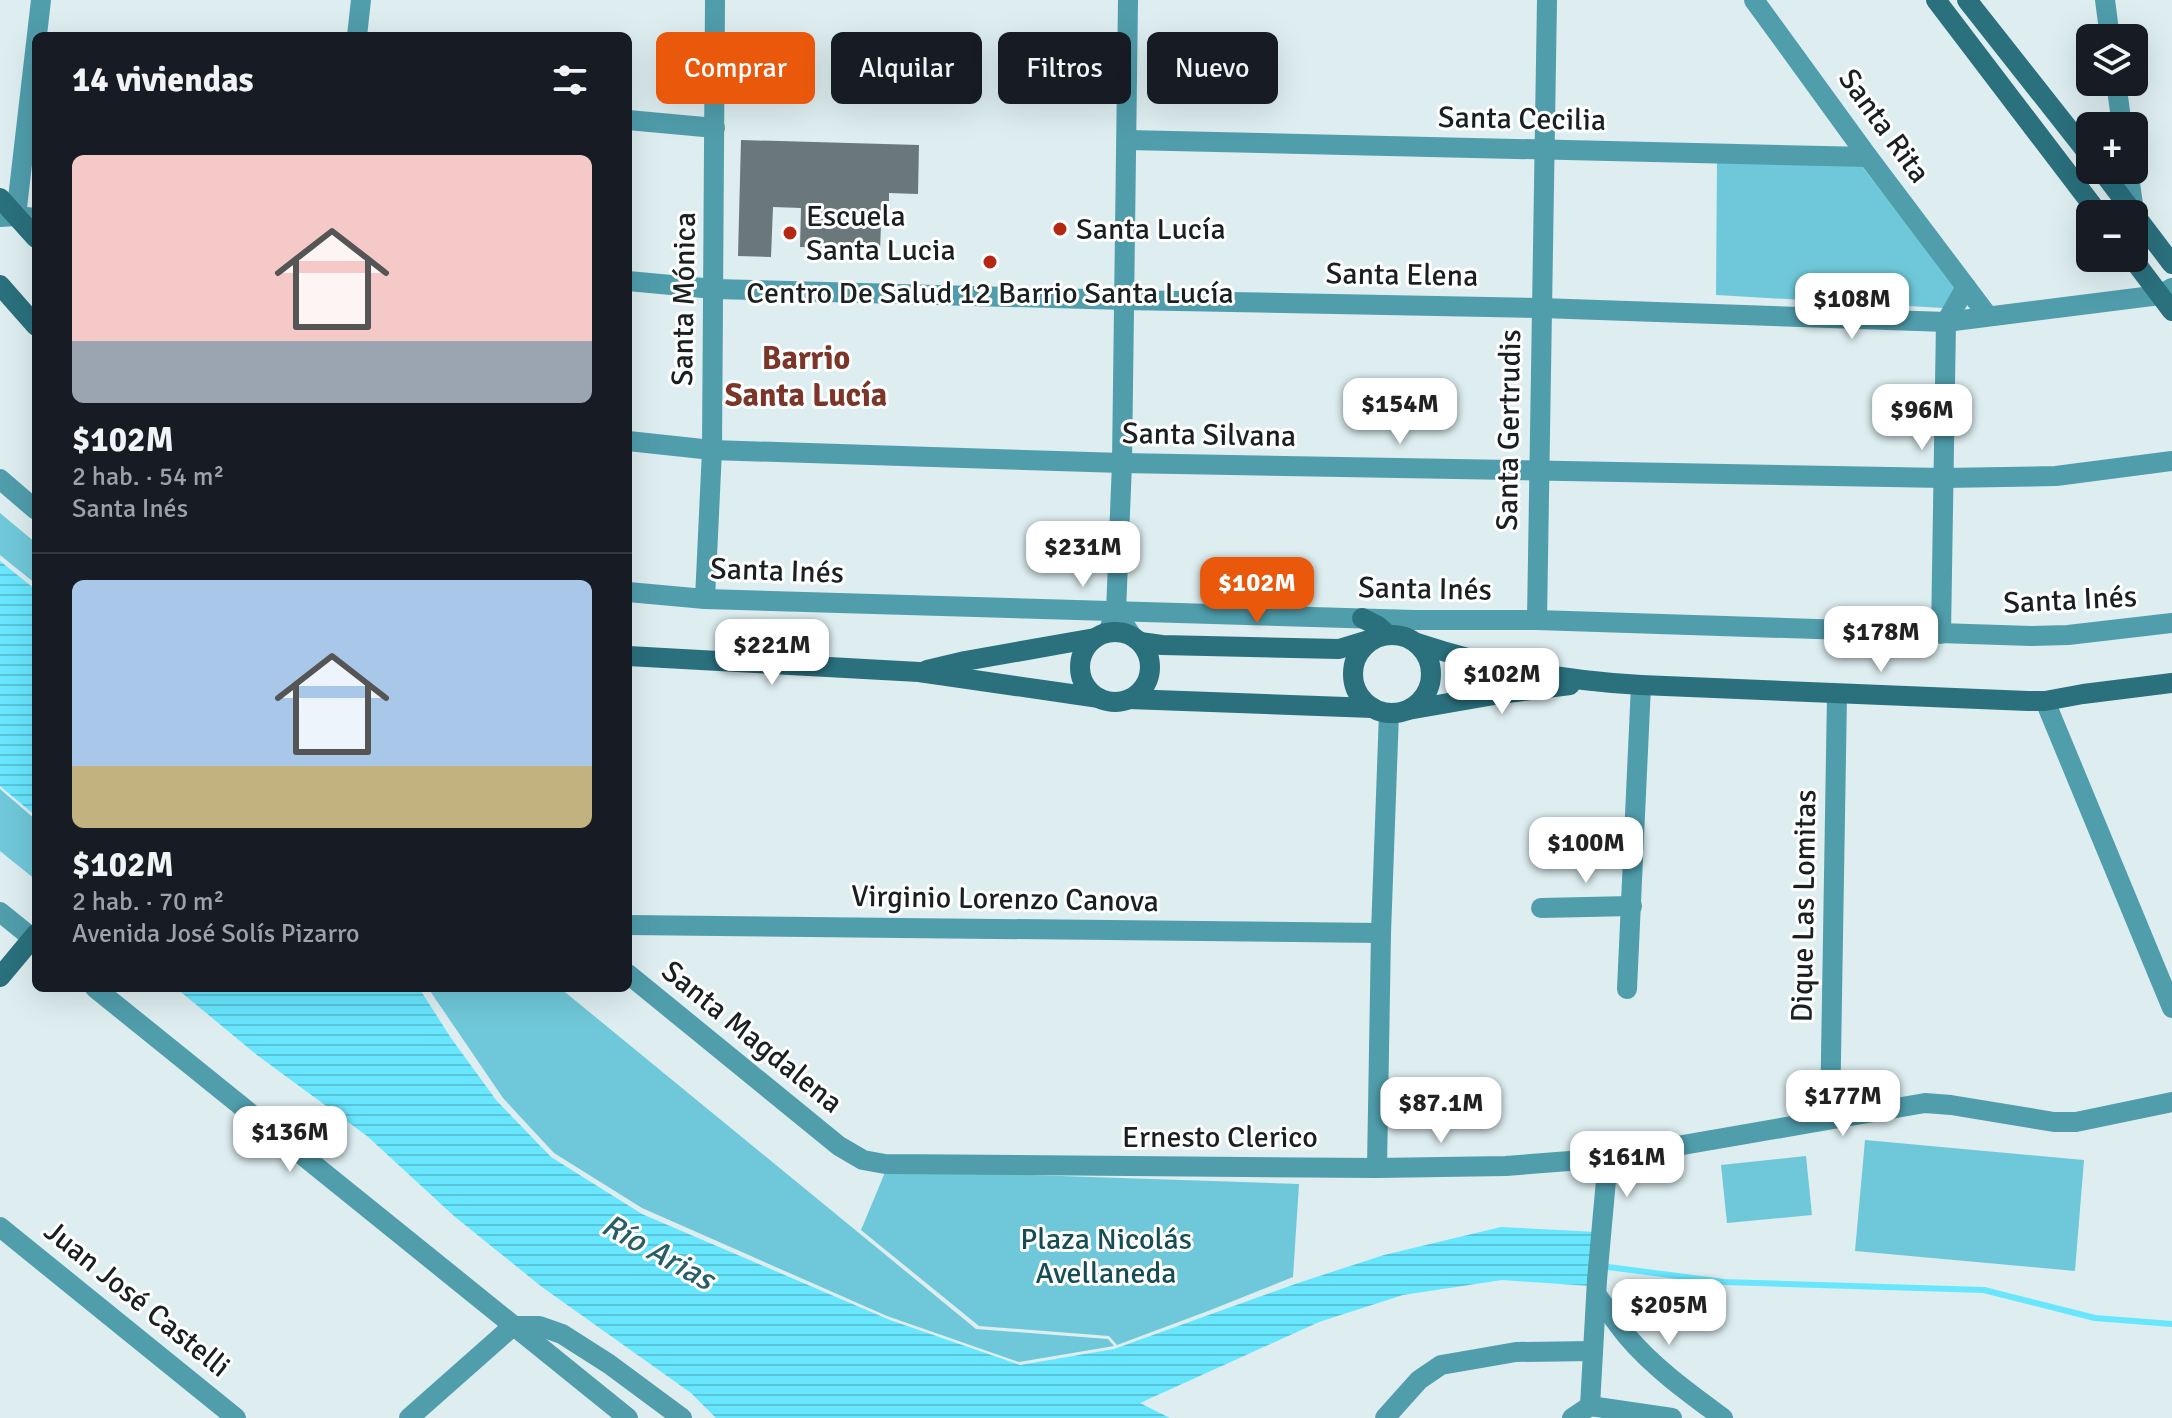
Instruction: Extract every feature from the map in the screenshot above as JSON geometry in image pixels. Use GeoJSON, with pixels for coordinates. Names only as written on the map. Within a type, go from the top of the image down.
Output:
{"type":"FeatureCollection","features":[{"type":"Feature","properties":{"kind":"main road"},"geometry":{"type":"LineString","coordinates":[[1936,0],[2088,200]]}},
{"type":"Feature","properties":{"kind":"main road"},"geometry":{"type":"LineString","coordinates":[[1967,0],[2076,138]]}},
{"type":"Feature","properties":{"kind":"main road"},"geometry":{"type":"LineString","coordinates":[[2112,184],[2125,200]]}},
{"type":"Feature","properties":{"kind":"main road"},"geometry":{"type":"LineString","coordinates":[[0,198],[32,234]]}},
{"type":"Feature","properties":{"kind":"main road"},"geometry":{"type":"LineString","coordinates":[[2148,229],[2168,254]]}},
{"type":"Feature","properties":{"kind":"main road"},"geometry":{"type":"LineString","coordinates":[[2144,272],[2168,298]]}},
{"type":"Feature","properties":{"kind":"main road"},"geometry":{"type":"LineString","coordinates":[[0,285],[32,321]]}},
{"type":"Feature","properties":{"kind":"main road"},"geometry":{"type":"LineString","coordinates":[[1362,618],[1398,634],[1509,669],[1589,682],[1837,695],[2045,701],[2172,683]]}},
{"type":"Feature","properties":{"kind":"main road"},"geometry":{"type":"LineString","coordinates":[[919,672],[1116,631],[1162,645],[1339,649],[1398,634],[1426,653],[1431,666],[1431,679],[1427,692],[1419,702],[1390,710],[1363,700],[1356,690],[1353,666],[1357,654],[1365,645],[1398,634]]}},
{"type":"Feature","properties":{"kind":"main road"},"geometry":{"type":"LineString","coordinates":[[1099,698],[1082,681],[1079,669],[1086,646],[1101,635]]}},
{"type":"Feature","properties":{"kind":"main road"},"geometry":{"type":"LineString","coordinates":[[632,656],[919,672],[1119,702],[1139,693],[1150,673],[1146,651],[1136,639]]}},
{"type":"Feature","properties":{"kind":"main road"},"geometry":{"type":"LineString","coordinates":[[1129,699],[1390,710],[1589,682]]}},
{"type":"Feature","properties":{"kind":"main road"},"geometry":{"type":"LineString","coordinates":[[0,977],[32,940]]}},
{"type":"Feature","properties":{"kind":"street"},"geometry":{"type":"LineString","coordinates":[[37,32],[41,0]]}},
{"type":"Feature","properties":{"kind":"street"},"geometry":{"type":"LineString","coordinates":[[357,32],[361,0]]}},
{"type":"Feature","properties":{"kind":"street","name":"Santa Mónica"},"geometry":{"type":"LineString","coordinates":[[705,599],[712,450],[715,0]]}},
{"type":"Feature","properties":{"kind":"street"},"geometry":{"type":"LineString","coordinates":[[1101,635],[1116,612],[1122,463],[1128,0]]}},
{"type":"Feature","properties":{"kind":"street","name":"Santa Gertrudis"},"geometry":{"type":"LineString","coordinates":[[1537,620],[1547,0]]}},
{"type":"Feature","properties":{"kind":"street","name":"Santa Rita"},"geometry":{"type":"LineString","coordinates":[[1754,0],[1988,316]]}},
{"type":"Feature","properties":{"kind":"street"},"geometry":{"type":"LineString","coordinates":[[2105,0],[2108,24]]}},
{"type":"Feature","properties":{"kind":"street"},"geometry":{"type":"LineString","coordinates":[[17,217],[32,80]]}},
{"type":"Feature","properties":{"kind":"street"},"geometry":{"type":"LineString","coordinates":[[632,120],[715,128]]}},
{"type":"Feature","properties":{"kind":"street","name":"Santa Cecilia"},"geometry":{"type":"LineString","coordinates":[[1127,140],[1868,157]]}},
{"type":"Feature","properties":{"kind":"street"},"geometry":{"type":"LineString","coordinates":[[2148,259],[2168,254]]}},
{"type":"Feature","properties":{"kind":"street","name":"Santa Elena"},"geometry":{"type":"LineString","coordinates":[[632,281],[714,289],[1541,308],[1946,322],[2168,298]]}},
{"type":"Feature","properties":{"kind":"street"},"geometry":{"type":"LineString","coordinates":[[1941,634],[1946,322],[1966,287]]}},
{"type":"Feature","properties":{"kind":"street","name":"Santa Silvana"},"geometry":{"type":"LineString","coordinates":[[632,441],[712,450],[1122,463],[1944,478],[2056,476],[2172,461]]}},
{"type":"Feature","properties":{"kind":"street"},"geometry":{"type":"LineString","coordinates":[[0,479],[32,507]]}},
{"type":"Feature","properties":{"kind":"street","name":"Santa Inés"},"geometry":{"type":"LineString","coordinates":[[632,592],[705,599],[1362,618],[1398,634],[1537,620],[2031,636],[2068,635],[2172,623]]}},
{"type":"Feature","properties":{"kind":"street"},"geometry":{"type":"LineString","coordinates":[[1116,612],[1136,639]]}},
{"type":"Feature","properties":{"kind":"street"},"geometry":{"type":"LineString","coordinates":[[1627,989],[1641,685]]}},
{"type":"Feature","properties":{"kind":"street","name":"Dique Las Lomitas"},"geometry":{"type":"LineString","coordinates":[[1830,1118],[1837,695]]}},
{"type":"Feature","properties":{"kind":"street"},"geometry":{"type":"LineString","coordinates":[[2045,701],[2172,1008]]}},
{"type":"Feature","properties":{"kind":"street"},"geometry":{"type":"LineString","coordinates":[[1377,1168],[1381,933],[1390,710]]}},
{"type":"Feature","properties":{"kind":"street"},"geometry":{"type":"LineString","coordinates":[[1541,908],[1632,906]]}},
{"type":"Feature","properties":{"kind":"street"},"geometry":{"type":"LineString","coordinates":[[0,912],[32,935]]}},
{"type":"Feature","properties":{"kind":"street","name":"Virginio Lorenzo Canova"},"geometry":{"type":"LineString","coordinates":[[632,925],[1381,933]]}},
{"type":"Feature","properties":{"kind":"street","name":"Santa Magdalena"},"geometry":{"type":"LineString","coordinates":[[632,977],[839,1146]]}},
{"type":"Feature","properties":{"kind":"street"},"geometry":{"type":"LineString","coordinates":[[100,992],[628,1418]]}},
{"type":"Feature","properties":{"kind":"street","name":"Ernesto Clerico"},"geometry":{"type":"LineString","coordinates":[[839,1146],[863,1160],[885,1164],[1377,1168],[1506,1166],[1608,1158],[1925,1103],[2054,1122],[2076,1122],[2172,1102]]}},
{"type":"Feature","properties":{"kind":"street"},"geometry":{"type":"LineString","coordinates":[[1590,1406],[1608,1158]]}},
{"type":"Feature","properties":{"kind":"street","name":"Juan José Castelli"},"geometry":{"type":"LineString","coordinates":[[0,1227],[236,1418]]}},
{"type":"Feature","properties":{"kind":"street"},"geometry":{"type":"LineString","coordinates":[[1597,1288],[1628,1337],[1676,1383],[1723,1418]]}},
{"type":"Feature","properties":{"kind":"street"},"geometry":{"type":"LineString","coordinates":[[409,1418],[513,1326],[539,1326],[562,1334],[682,1418]]}},
{"type":"Feature","properties":{"kind":"street"},"geometry":{"type":"LineString","coordinates":[[1385,1418],[1419,1380],[1441,1365],[1516,1352],[1593,1351]]}},
{"type":"Feature","properties":{"kind":"street"},"geometry":{"type":"LineString","coordinates":[[1572,1418],[1590,1406],[1672,1418]]}},
{"type":"Feature","properties":{"kind":"green space"},"geometry":{"type":"Polygon","coordinates":[[[1717,161],[1861,165],[1957,289],[1943,308],[1716,295],[1717,161]]]}},
{"type":"Feature","properties":{"kind":"green space"},"geometry":{"type":"Polygon","coordinates":[[[0,513],[32,540],[32,581],[0,555],[0,513]]]}},
{"type":"Feature","properties":{"kind":"green space"},"geometry":{"type":"Polygon","coordinates":[[[0,789],[32,817],[32,877],[0,851],[0,789]]]}},
{"type":"Feature","properties":{"kind":"green space"},"geometry":{"type":"Polygon","coordinates":[[[431,992],[565,992],[976,1329],[1108,1339],[1114,1346],[1019,1362],[887,1316],[642,1208],[554,1153],[503,1098],[431,992]]]}},
{"type":"Feature","properties":{"kind":"green space"},"geometry":{"type":"Polygon","coordinates":[[[1865,1140],[2084,1160],[2075,1271],[1855,1251],[1865,1140]]]}},
{"type":"Feature","properties":{"kind":"green space"},"geometry":{"type":"Polygon","coordinates":[[[1806,1156],[1812,1215],[1727,1223],[1721,1165],[1806,1156]]]}},
{"type":"Feature","properties":{"kind":"green space","name":"Plaza Nicolás Avellaneda"},"geometry":{"type":"Polygon","coordinates":[[[886,1170],[1299,1184],[1293,1277],[1117,1345],[1109,1336],[979,1326],[861,1230],[886,1170]]]}},
{"type":"Feature","properties":{"kind":"water"},"geometry":{"type":"Polygon","coordinates":[[[0,561],[32,587],[32,813],[0,786],[0,561]]]}},
{"type":"Feature","properties":{"kind":"water","name":"Río Arias"},"geometry":{"type":"Polygon","coordinates":[[[181,992],[422,992],[496,1100],[551,1157],[642,1214],[890,1320],[1020,1365],[1114,1349],[1384,1255],[1501,1227],[1597,1232],[1590,1286],[1502,1280],[1403,1295],[1319,1322],[1140,1403],[1170,1418],[716,1418],[691,1393],[542,1287],[454,1216],[367,1136],[257,1055],[181,992]]]}},
{"type":"Feature","properties":{"kind":"building"},"geometry":{"type":"Polygon","coordinates":[[[741,140],[919,145],[918,194],[889,193],[889,201],[882,201],[880,249],[800,247],[801,208],[773,207],[771,257],[738,256],[741,140]]]}},
{"type":"Feature","properties":{"kind":"waterway"},"geometry":{"type":"LineString","coordinates":[[1600,1266],[1724,1282],[1984,1290],[2095,1318],[2172,1324]]}},
{"type":"Feature","properties":{"kind":"place","name":"Santa Lucía"},"geometry":{"type":"Point","coordinates":[1060,229]}},
{"type":"Feature","properties":{"kind":"place","name":"Escuela Santa Lucia"},"geometry":{"type":"Point","coordinates":[790,233]}},
{"type":"Feature","properties":{"kind":"place","name":"Centro De Salud 12 Barrio Santa Lucía"},"geometry":{"type":"Point","coordinates":[990,262]}},
{"type":"Feature","properties":{"kind":"district","name":"Barrio Santa Lucía"},"geometry":{"type":"Point","coordinates":[806,376]}}]}
